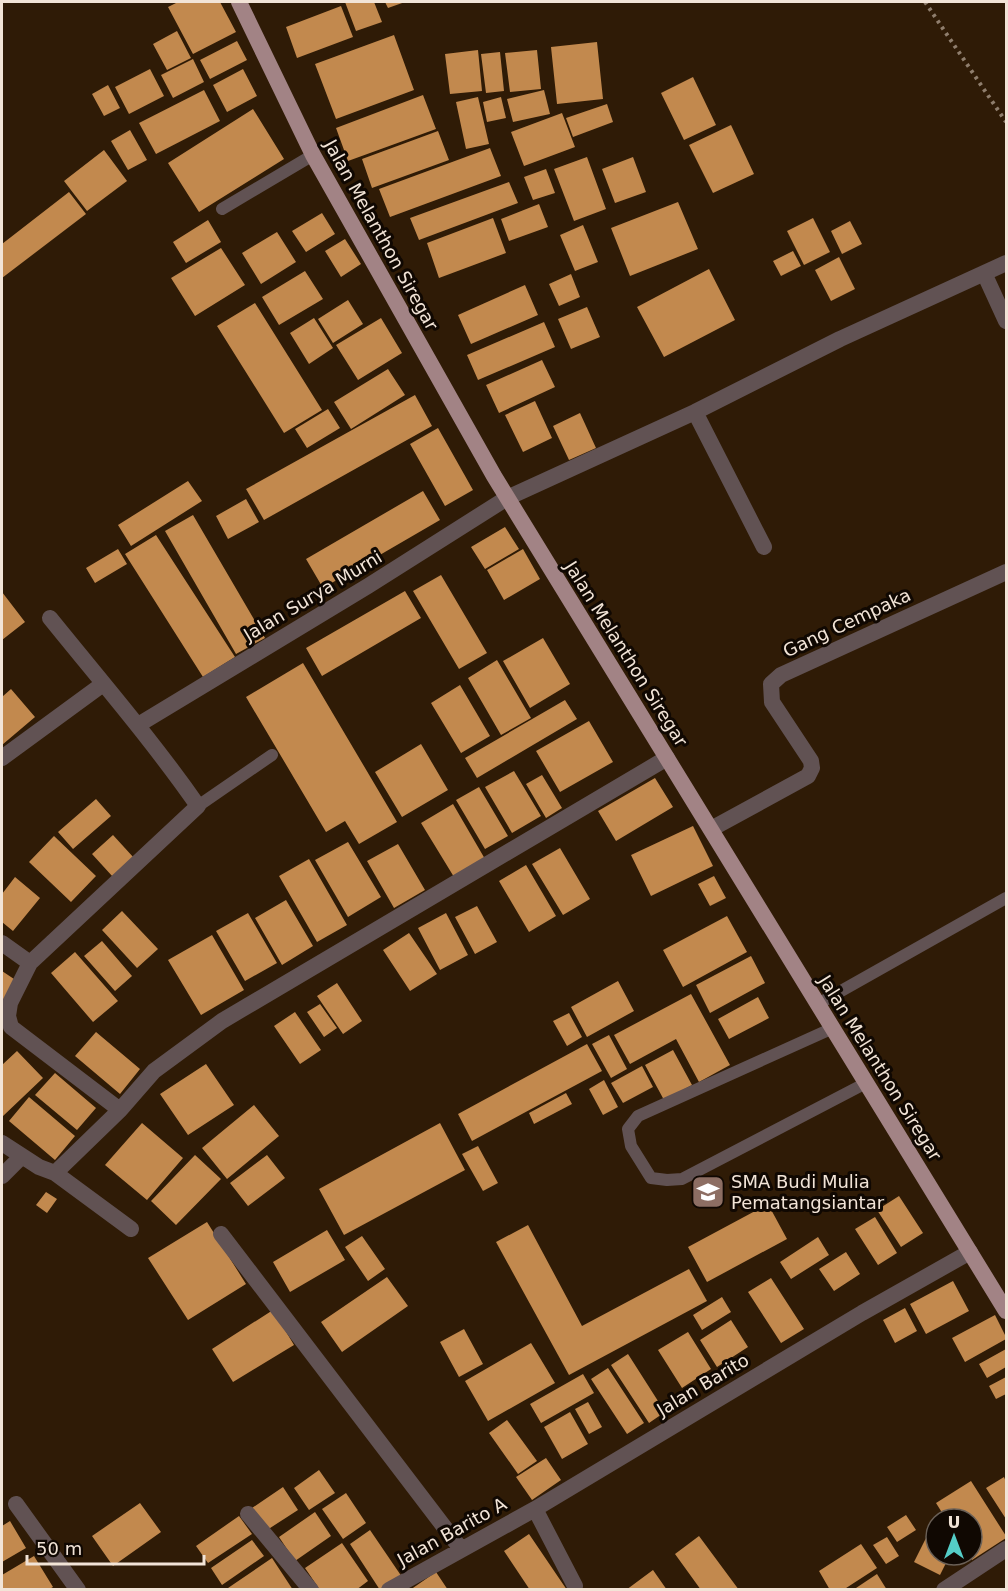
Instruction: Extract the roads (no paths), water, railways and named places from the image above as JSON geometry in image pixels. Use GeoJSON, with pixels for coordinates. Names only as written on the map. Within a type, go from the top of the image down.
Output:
{"type":"FeatureCollection","features":[{"type":"Feature","properties":{"kind":"main road","name":"Jalan Melanthon Siregar"},"geometry":{"type":"LineString","coordinates":[[239,2],[313,155],[507,498],[1006,1311]]}},
{"type":"Feature","properties":{"kind":"street","name":"Jalan Surya Murni"},"geometry":{"type":"LineString","coordinates":[[138,725],[368,586],[507,498],[694,412],[840,339],[1006,263]]}},
{"type":"Feature","properties":{"kind":"street"},"geometry":{"type":"LineString","coordinates":[[984,273],[1006,321]]}},
{"type":"Feature","properties":{"kind":"street"},"geometry":{"type":"LineString","coordinates":[[694,412],[764,547]]}},
{"type":"Feature","properties":{"kind":"street","name":"Gang Cempaka"},"geometry":{"type":"LineString","coordinates":[[711,830],[808,776],[812,768],[811,761],[772,702],[771,684],[781,675],[1006,572]]}},
{"type":"Feature","properties":{"kind":"street"},"geometry":{"type":"LineString","coordinates":[[50,618],[138,725],[198,806],[30,963],[10,1003],[8,1016],[11,1027],[120,1110]]}},
{"type":"Feature","properties":{"kind":"street"},"geometry":{"type":"LineString","coordinates":[[2,758],[103,684]]}},
{"type":"Feature","properties":{"kind":"street"},"geometry":{"type":"LineString","coordinates":[[55,1173],[120,1110],[154,1071],[222,1022],[667,758]]}},
{"type":"Feature","properties":{"kind":"street"},"geometry":{"type":"LineString","coordinates":[[2,943],[30,963]]}},
{"type":"Feature","properties":{"kind":"street"},"geometry":{"type":"LineString","coordinates":[[2,1143],[21,1157],[55,1173],[131,1229]]}},
{"type":"Feature","properties":{"kind":"street"},"geometry":{"type":"LineString","coordinates":[[2,1176],[21,1157]]}},
{"type":"Feature","properties":{"kind":"street"},"geometry":{"type":"LineString","coordinates":[[220,1234],[461,1549]]}},
{"type":"Feature","properties":{"kind":"street","name":"Jalan Barito"},"geometry":{"type":"LineString","coordinates":[[535,1509],[862,1313],[970,1252]]}},
{"type":"Feature","properties":{"kind":"street"},"geometry":{"type":"LineString","coordinates":[[16,1504],[78,1590]]}},
{"type":"Feature","properties":{"kind":"street"},"geometry":{"type":"LineString","coordinates":[[535,1509],[575,1586],[574,1590]]}},
{"type":"Feature","properties":{"kind":"street","name":"Jalan Barito A"},"geometry":{"type":"LineString","coordinates":[[388,1590],[535,1509]]}},
{"type":"Feature","properties":{"kind":"street"},"geometry":{"type":"LineString","coordinates":[[248,1514],[311,1590]]}},
{"type":"Feature","properties":{"kind":"street"},"geometry":{"type":"LineString","coordinates":[[944,1590],[1006,1549]]}},
{"type":"Feature","properties":{"kind":"lane"},"geometry":{"type":"LineString","coordinates":[[222,209],[313,155]]}},
{"type":"Feature","properties":{"kind":"lane"},"geometry":{"type":"LineString","coordinates":[[198,806],[272,755]]}},
{"type":"Feature","properties":{"kind":"lane"},"geometry":{"type":"LineString","coordinates":[[818,1004],[1006,898]]}},
{"type":"Feature","properties":{"kind":"lane"},"geometry":{"type":"LineString","coordinates":[[833,1028],[638,1116],[628,1129],[631,1146],[651,1178],[682,1179],[866,1083]]}},
{"type":"Feature","properties":{"kind":"place","name":"SMA Budi Mulia Pematangsiantar"},"geometry":{"type":"Point","coordinates":[708,1192]}}]}
